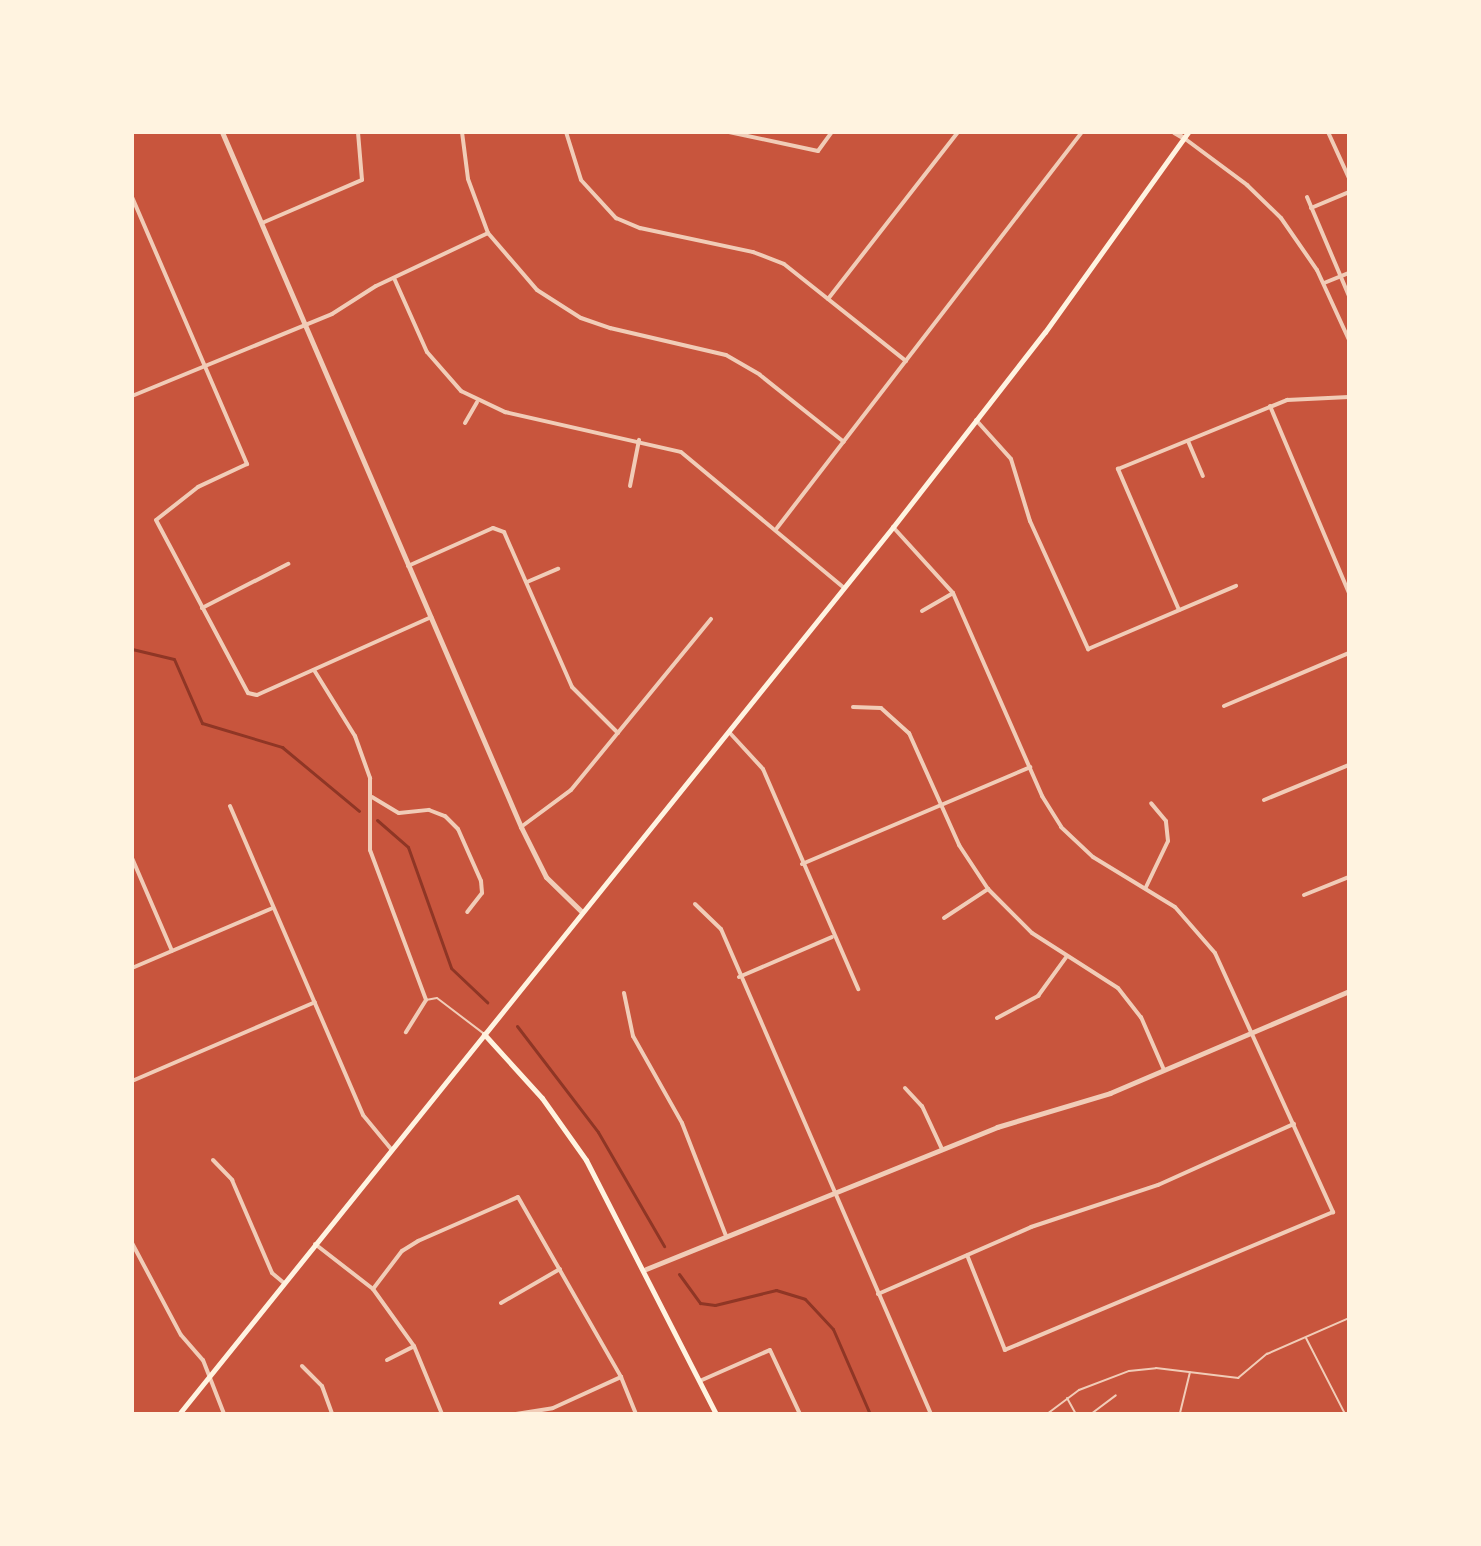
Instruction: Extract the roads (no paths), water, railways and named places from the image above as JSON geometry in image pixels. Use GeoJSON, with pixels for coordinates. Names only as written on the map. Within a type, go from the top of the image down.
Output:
{"type":"FeatureCollection","features":[{"type":"Feature","properties":{"kind":"main road"},"geometry":{"type":"LineString","coordinates":[[179,1414],[893,527],[976,420],[1188,132]]}},
{"type":"Feature","properties":{"kind":"main road"},"geometry":{"type":"LineString","coordinates":[[484,1034],[569,1133],[646,1269],[716,1414]]}},
{"type":"Feature","properties":{"kind":"street"},"geometry":{"type":"LineString","coordinates":[[222,132],[521,827],[546,877],[582,912]]}},
{"type":"Feature","properties":{"kind":"street"},"geometry":{"type":"LineString","coordinates":[[262,223],[362,180],[358,132]]}},
{"type":"Feature","properties":{"kind":"street"},"geometry":{"type":"LineString","coordinates":[[462,132],[468,179],[488,233],[521,275],[561,307],[610,328],[726,355],[760,375],[844,442]]}},
{"type":"Feature","properties":{"kind":"street"},"geometry":{"type":"LineString","coordinates":[[566,132],[587,191],[616,218],[640,228],[766,256],[828,299],[906,362]]}},
{"type":"Feature","properties":{"kind":"street"},"geometry":{"type":"LineString","coordinates":[[729,132],[818,151],[832,132]]}},
{"type":"Feature","properties":{"kind":"street"},"geometry":{"type":"LineString","coordinates":[[828,299],[958,132]]}},
{"type":"Feature","properties":{"kind":"street"},"geometry":{"type":"LineString","coordinates":[[777,528],[1082,132]]}},
{"type":"Feature","properties":{"kind":"street"},"geometry":{"type":"LineString","coordinates":[[1174,132],[1273,209],[1324,283],[1349,340]]}},
{"type":"Feature","properties":{"kind":"street"},"geometry":{"type":"LineString","coordinates":[[1328,132],[1349,178]]}},
{"type":"Feature","properties":{"kind":"street"},"geometry":{"type":"LineString","coordinates":[[1311,208],[1349,192]]}},
{"type":"Feature","properties":{"kind":"street"},"geometry":{"type":"LineString","coordinates":[[132,197],[247,464],[198,487],[156,520],[248,693],[257,695],[431,617]]}},
{"type":"Feature","properties":{"kind":"street"},"geometry":{"type":"LineString","coordinates":[[1307,197],[1349,296]]}},
{"type":"Feature","properties":{"kind":"street"},"geometry":{"type":"LineString","coordinates":[[132,396],[206,369],[304,326],[488,233]]}},
{"type":"Feature","properties":{"kind":"street"},"geometry":{"type":"LineString","coordinates":[[1324,283],[1349,273]]}},
{"type":"Feature","properties":{"kind":"street"},"geometry":{"type":"LineString","coordinates":[[394,278],[433,360],[477,402],[639,440],[689,456],[844,588]]}},
{"type":"Feature","properties":{"kind":"street"},"geometry":{"type":"LineString","coordinates":[[1179,610],[1118,469],[1293,398],[1349,397]]}},
{"type":"Feature","properties":{"kind":"street"},"geometry":{"type":"LineString","coordinates":[[465,423],[477,402]]}},
{"type":"Feature","properties":{"kind":"street"},"geometry":{"type":"LineString","coordinates":[[1270,406],[1349,593]]}},
{"type":"Feature","properties":{"kind":"street"},"geometry":{"type":"LineString","coordinates":[[976,420],[1011,459],[1030,521],[1088,649],[1236,586]]}},
{"type":"Feature","properties":{"kind":"street"},"geometry":{"type":"LineString","coordinates":[[630,486],[639,440]]}},
{"type":"Feature","properties":{"kind":"street"},"geometry":{"type":"LineString","coordinates":[[1188,441],[1203,476]]}},
{"type":"Feature","properties":{"kind":"street"},"geometry":{"type":"LineString","coordinates":[[893,527],[953,593],[1051,811],[1075,843],[1146,887],[1209,944],[1253,1032],[1333,1212],[1005,1350],[967,1255]]}},
{"type":"Feature","properties":{"kind":"street"},"geometry":{"type":"LineString","coordinates":[[408,566],[493,528],[504,532],[572,687],[618,733]]}},
{"type":"Feature","properties":{"kind":"street"},"geometry":{"type":"LineString","coordinates":[[202,608],[288,564]]}},
{"type":"Feature","properties":{"kind":"street"},"geometry":{"type":"LineString","coordinates":[[527,582],[558,569]]}},
{"type":"Feature","properties":{"kind":"street"},"geometry":{"type":"LineString","coordinates":[[922,611],[953,593]]}},
{"type":"Feature","properties":{"kind":"street"},"geometry":{"type":"LineString","coordinates":[[521,827],[559,802],[711,619]]}},
{"type":"Feature","properties":{"kind":"street"},"geometry":{"type":"LineString","coordinates":[[1224,706],[1349,653]]}},
{"type":"Feature","properties":{"kind":"street"},"geometry":{"type":"LineString","coordinates":[[314,670],[355,736],[372,797],[369,833],[377,878],[426,1000],[406,1032]]}},
{"type":"Feature","properties":{"kind":"street"},"geometry":{"type":"LineString","coordinates":[[853,707],[881,708],[909,733],[941,805],[988,889],[1025,928],[1103,975],[1126,996],[1164,1070]]}},
{"type":"Feature","properties":{"kind":"street"},"geometry":{"type":"LineString","coordinates":[[729,732],[763,769],[832,936],[858,989]]}},
{"type":"Feature","properties":{"kind":"street"},"geometry":{"type":"LineString","coordinates":[[1264,800],[1349,765]]}},
{"type":"Feature","properties":{"kind":"street"},"geometry":{"type":"LineString","coordinates":[[802,864],[1030,767]]}},
{"type":"Feature","properties":{"kind":"street"},"geometry":{"type":"LineString","coordinates":[[372,797],[399,813],[429,810],[445,816],[458,829],[481,881],[482,893],[467,912]]}},
{"type":"Feature","properties":{"kind":"street"},"geometry":{"type":"LineString","coordinates":[[1146,887],[1168,841],[1166,821],[1151,803]]}},
{"type":"Feature","properties":{"kind":"street"},"geometry":{"type":"LineString","coordinates":[[230,806],[363,1115],[392,1150]]}},
{"type":"Feature","properties":{"kind":"street"},"geometry":{"type":"LineString","coordinates":[[132,858],[172,951]]}},
{"type":"Feature","properties":{"kind":"street"},"geometry":{"type":"LineString","coordinates":[[1304,895],[1349,877]]}},
{"type":"Feature","properties":{"kind":"street"},"geometry":{"type":"LineString","coordinates":[[944,918],[988,889]]}},
{"type":"Feature","properties":{"kind":"street"},"geometry":{"type":"LineString","coordinates":[[695,904],[717,922],[931,1414]]}},
{"type":"Feature","properties":{"kind":"street"},"geometry":{"type":"LineString","coordinates":[[132,968],[274,908]]}},
{"type":"Feature","properties":{"kind":"street"},"geometry":{"type":"LineString","coordinates":[[739,977],[832,936]]}},
{"type":"Feature","properties":{"kind":"street"},"geometry":{"type":"LineString","coordinates":[[997,1018],[1038,996],[1067,956]]}},
{"type":"Feature","properties":{"kind":"street"},"geometry":{"type":"LineString","coordinates":[[646,1269],[834,1196],[942,1149],[1164,1070],[1349,991]]}},
{"type":"Feature","properties":{"kind":"street"},"geometry":{"type":"LineString","coordinates":[[624,993],[633,1036],[682,1123],[726,1236]]}},
{"type":"Feature","properties":{"kind":"street"},"geometry":{"type":"LineString","coordinates":[[132,1081],[315,1002]]}},
{"type":"Feature","properties":{"kind":"street"},"geometry":{"type":"LineString","coordinates":[[905,1088],[922,1106],[942,1149]]}},
{"type":"Feature","properties":{"kind":"street"},"geometry":{"type":"LineString","coordinates":[[878,1294],[1031,1227],[1158,1185],[1294,1124]]}},
{"type":"Feature","properties":{"kind":"street"},"geometry":{"type":"LineString","coordinates":[[213,1160],[232,1180],[272,1273],[284,1283]]}},
{"type":"Feature","properties":{"kind":"street"},"geometry":{"type":"LineString","coordinates":[[373,1289],[402,1251],[518,1197],[621,1377],[636,1414]]}},
{"type":"Feature","properties":{"kind":"street"},"geometry":{"type":"LineString","coordinates":[[132,1243],[209,1377],[224,1414]]}},
{"type":"Feature","properties":{"kind":"street"},"geometry":{"type":"LineString","coordinates":[[315,1244],[373,1289],[414,1346],[442,1414]]}},
{"type":"Feature","properties":{"kind":"street"},"geometry":{"type":"LineString","coordinates":[[501,1303],[560,1269]]}},
{"type":"Feature","properties":{"kind":"street"},"geometry":{"type":"LineString","coordinates":[[387,1360],[414,1346]]}},
{"type":"Feature","properties":{"kind":"street"},"geometry":{"type":"LineString","coordinates":[[702,1380],[770,1350],[800,1414]]}},
{"type":"Feature","properties":{"kind":"street"},"geometry":{"type":"LineString","coordinates":[[302,1366],[322,1386],[332,1414]]}},
{"type":"Feature","properties":{"kind":"street"},"geometry":{"type":"LineString","coordinates":[[516,1414],[553,1408],[621,1377]]}},
{"type":"Feature","properties":{"kind":"lane"},"geometry":{"type":"LineString","coordinates":[[426,1000],[437,998],[484,1034]]}},
{"type":"Feature","properties":{"kind":"lane"},"geometry":{"type":"LineString","coordinates":[[1047,1414],[1067,1397],[1129,1371],[1190,1371],[1238,1378],[1267,1354],[1349,1318]]}},
{"type":"Feature","properties":{"kind":"lane"},"geometry":{"type":"LineString","coordinates":[[1306,1337],[1345,1414]]}},
{"type":"Feature","properties":{"kind":"lane"},"geometry":{"type":"LineString","coordinates":[[1180,1413],[1190,1371]]}},
{"type":"Feature","properties":{"kind":"lane"},"geometry":{"type":"LineString","coordinates":[[1091,1414],[1116,1395]]}},
{"type":"Feature","properties":{"kind":"lane"},"geometry":{"type":"LineString","coordinates":[[1067,1397],[1076,1414]]}},
{"type":"Feature","properties":{"kind":"waterway"},"geometry":{"type":"LineString","coordinates":[[132,649],[174,659],[202,723],[282,747],[359,811]]}},
{"type":"Feature","properties":{"kind":"waterway"},"geometry":{"type":"LineString","coordinates":[[377,820],[408,847],[451,968],[487,1002]]}},
{"type":"Feature","properties":{"kind":"waterway"},"geometry":{"type":"LineString","coordinates":[[517,1026],[598,1132],[664,1246]]}},
{"type":"Feature","properties":{"kind":"waterway"},"geometry":{"type":"LineString","coordinates":[[679,1274],[700,1303],[715,1305],[776,1290],[805,1299],[833,1329],[870,1414]]}}]}
